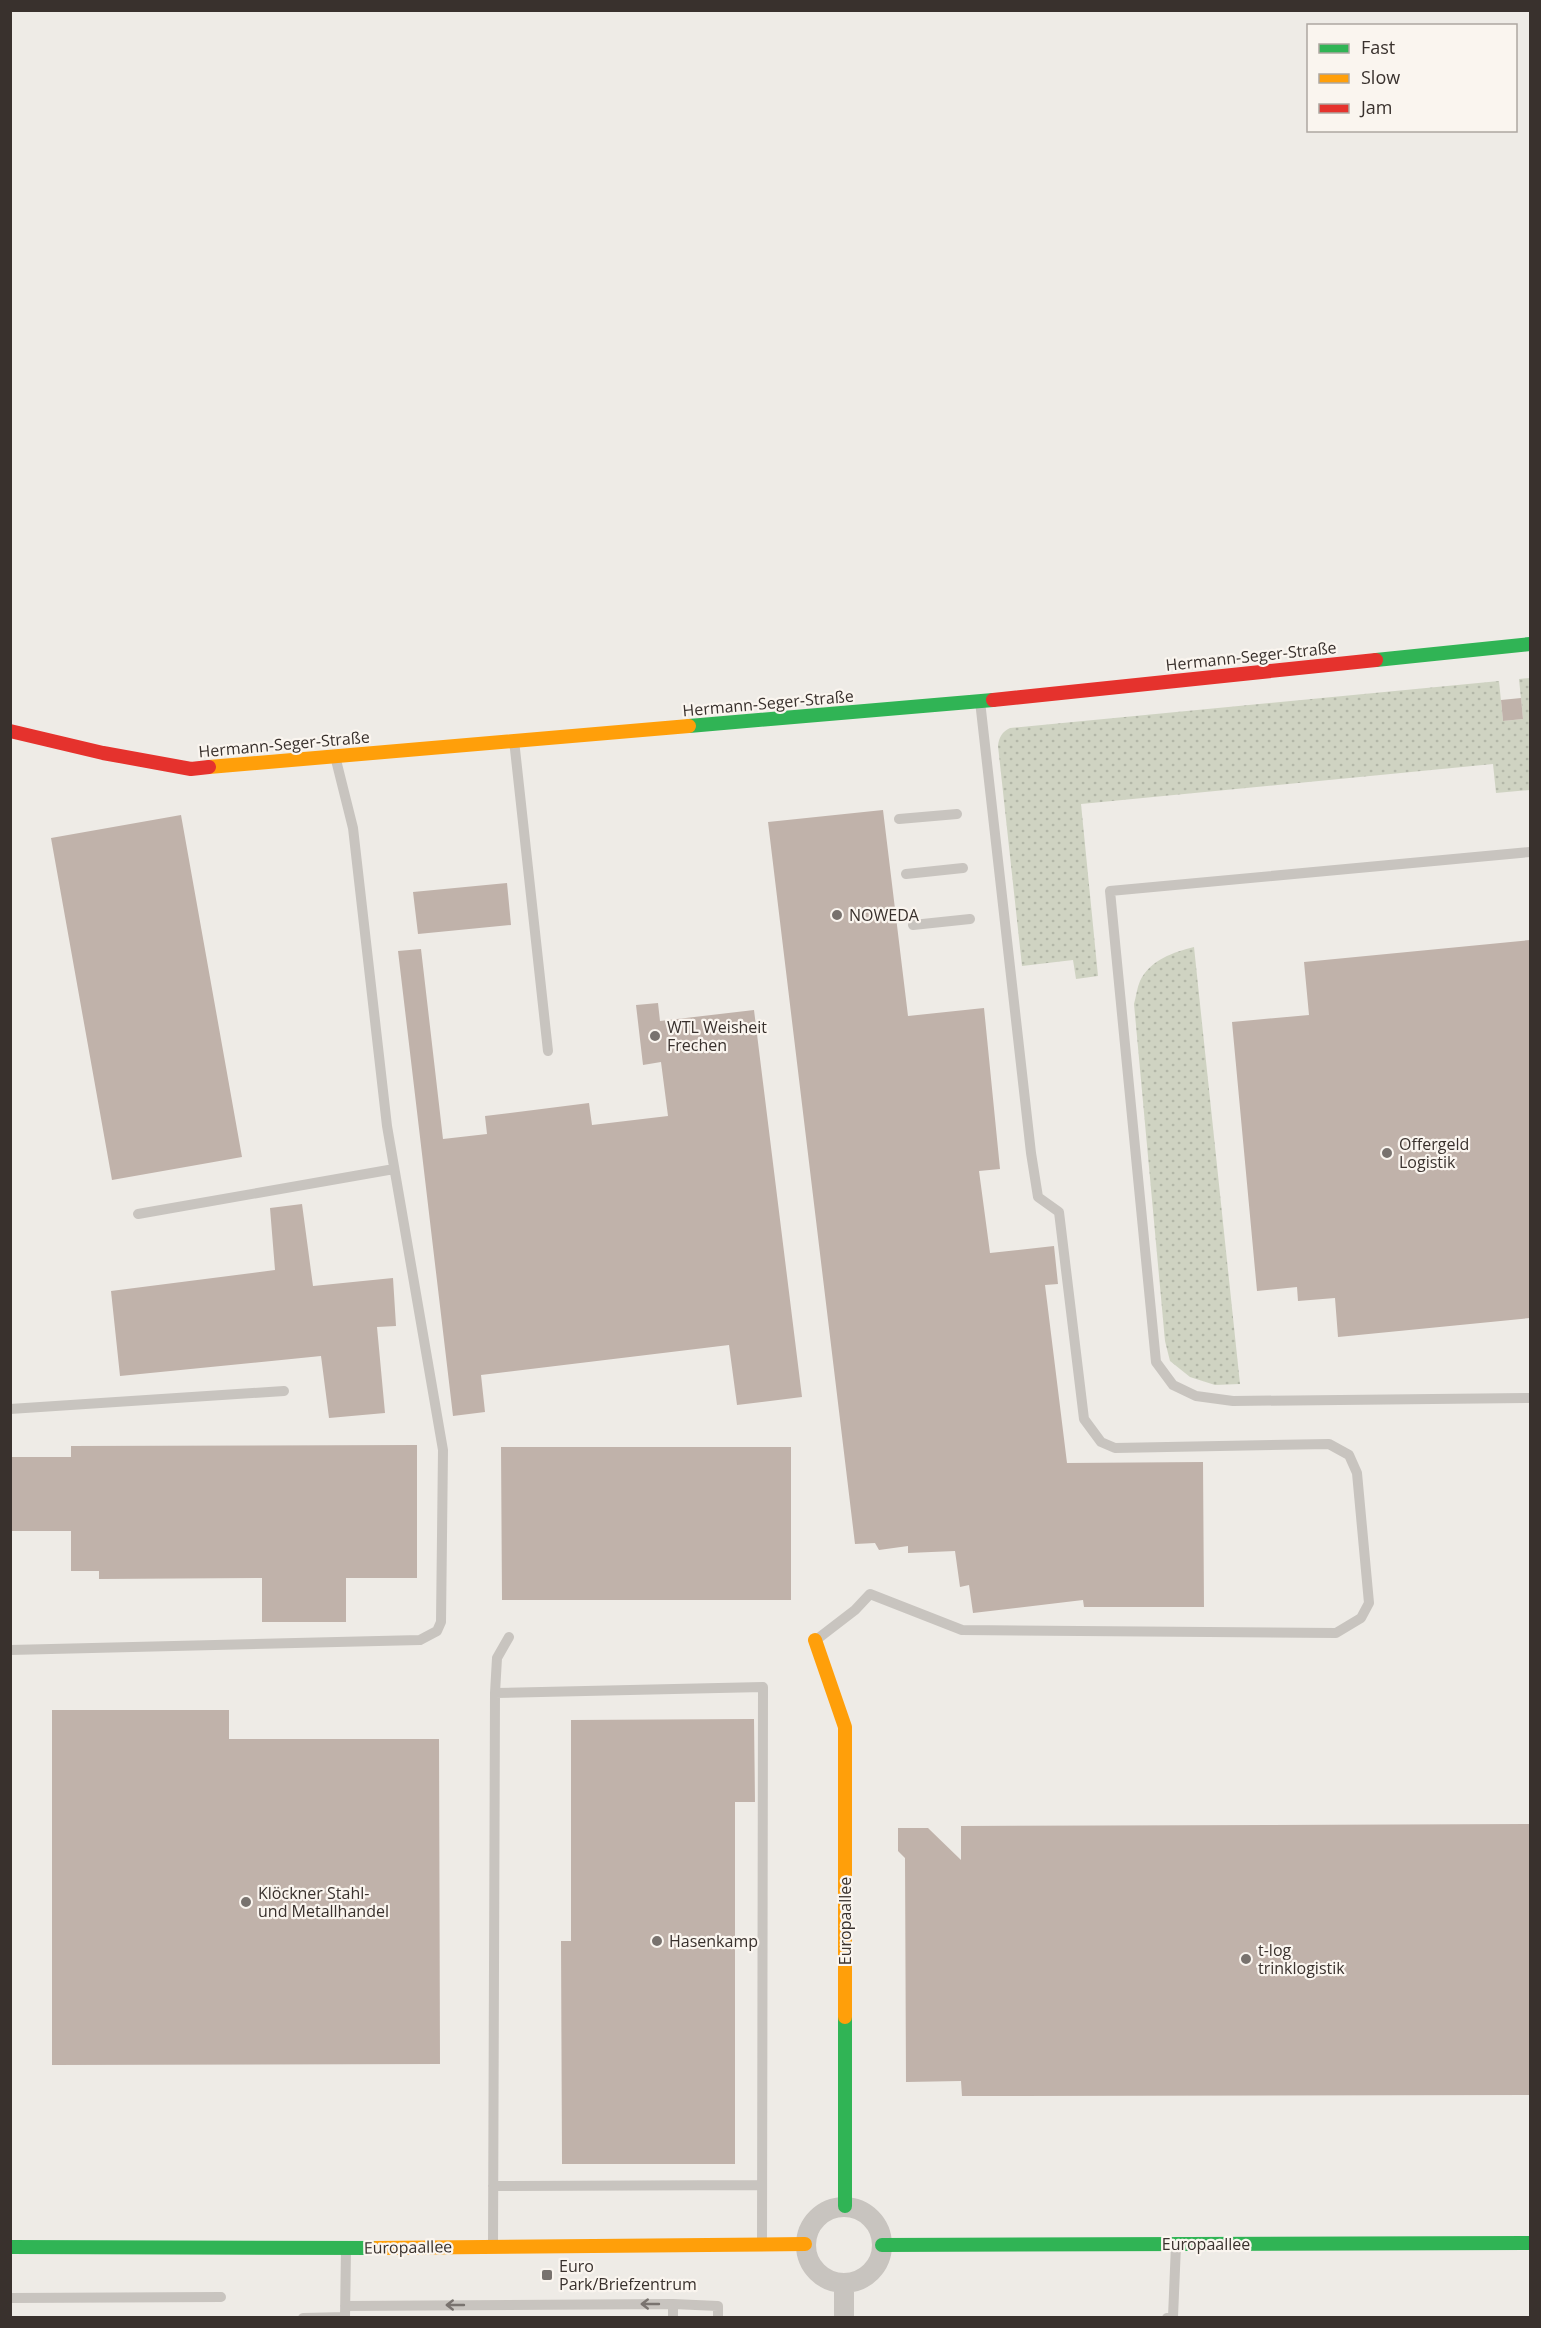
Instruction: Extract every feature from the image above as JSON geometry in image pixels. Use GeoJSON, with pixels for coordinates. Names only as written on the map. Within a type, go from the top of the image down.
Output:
{"type":"FeatureCollection","features":[{"type":"Feature","properties":{"kind":"street","name":"Hermann-Seger-Straße"},"geometry":{"type":"LineString","coordinates":[[10,731],[103,753],[191,769],[980,701],[1530,644]]}},
{"type":"Feature","properties":{"kind":"street","name":"Europaallee"},"geometry":{"type":"LineString","coordinates":[[815,1640],[845,1727],[845,2206]]}},
{"type":"Feature","properties":{"kind":"street"},"geometry":{"type":"LineString","coordinates":[[845,2206],[862,2211],[872,2219],[880,2232],[882,2245],[879,2260],[872,2271],[857,2281],[844,2284],[828,2281],[817,2273],[807,2257],[805,2244],[808,2230],[815,2219],[832,2208],[845,2206]]}},
{"type":"Feature","properties":{"kind":"street","name":"Europaallee"},"geometry":{"type":"LineString","coordinates":[[882,2245],[1530,2243]]}},
{"type":"Feature","properties":{"kind":"street","name":"Europaallee"},"geometry":{"type":"LineString","coordinates":[[10,2247],[346,2248],[805,2244]]}},
{"type":"Feature","properties":{"kind":"street"},"geometry":{"type":"LineString","coordinates":[[844,2284],[844,2318]]}},
{"type":"Feature","properties":{"kind":"lane"},"geometry":{"type":"LineString","coordinates":[[815,1640],[855,1610],[870,1594],[962,1630],[1336,1633],[1361,1618],[1369,1603],[1357,1473],[1349,1455],[1329,1444],[1115,1448],[1101,1442],[1084,1419],[1059,1212],[1038,1197],[1031,1153],[980,701]]}},
{"type":"Feature","properties":{"kind":"lane"},"geometry":{"type":"LineString","coordinates":[[514,740],[548,1051]]}},
{"type":"Feature","properties":{"kind":"lane"},"geometry":{"type":"LineString","coordinates":[[10,1650],[420,1640],[437,1631],[443,1613],[443,1450],[394,1169],[374,1027],[353,828],[335,756]]}},
{"type":"Feature","properties":{"kind":"lane"},"geometry":{"type":"LineString","coordinates":[[900,819],[957,814]]}},
{"type":"Feature","properties":{"kind":"lane"},"geometry":{"type":"LineString","coordinates":[[1530,852],[1110,891],[1156,1362],[1173,1385],[1196,1396],[1233,1401],[1530,1398]]}},
{"type":"Feature","properties":{"kind":"lane"},"geometry":{"type":"LineString","coordinates":[[906,874],[963,868]]}},
{"type":"Feature","properties":{"kind":"lane"},"geometry":{"type":"LineString","coordinates":[[913,925],[970,919]]}},
{"type":"Feature","properties":{"kind":"lane"},"geometry":{"type":"LineString","coordinates":[[138,1214],[394,1169]]}},
{"type":"Feature","properties":{"kind":"lane"},"geometry":{"type":"LineString","coordinates":[[10,1409],[284,1391]]}},
{"type":"Feature","properties":{"kind":"lane"},"geometry":{"type":"LineString","coordinates":[[493,2247],[495,1693],[497,1658],[509,1637]]}},
{"type":"Feature","properties":{"kind":"lane"},"geometry":{"type":"LineString","coordinates":[[495,1693],[763,1687],[762,2244]]}},
{"type":"Feature","properties":{"kind":"lane"},"geometry":{"type":"LineString","coordinates":[[494,2187],[762,2185]]}},
{"type":"Feature","properties":{"kind":"lane"},"geometry":{"type":"LineString","coordinates":[[1167,2318],[1173,2317],[1176,2244]]}},
{"type":"Feature","properties":{"kind":"lane"},"geometry":{"type":"LineString","coordinates":[[345,2314],[346,2248]]}},
{"type":"Feature","properties":{"kind":"lane"},"geometry":{"type":"LineString","coordinates":[[10,2298],[221,2297]]}},
{"type":"Feature","properties":{"kind":"lane"},"geometry":{"type":"LineString","coordinates":[[673,2304],[673,2318]]}},
{"type":"Feature","properties":{"kind":"lane"},"geometry":{"type":"LineString","coordinates":[[303,2318],[345,2314],[673,2304],[718,2306],[718,2318]]}},
{"type":"Feature","properties":{"kind":"green space"},"geometry":{"type":"Polygon","coordinates":[[[1530,678],[1530,790],[1496,793],[1493,764],[1081,804],[1098,976],[1076,979],[1073,960],[1022,966],[998,746],[1001,735],[1010,728],[1499,681],[1503,721],[1523,719],[1519,679],[1530,678]]]}},
{"type":"Feature","properties":{"kind":"green space"},"geometry":{"type":"Polygon","coordinates":[[[1194,947],[1240,1384],[1215,1385],[1190,1377],[1170,1361],[1165,1341],[1134,1004],[1140,981],[1156,962],[1171,954],[1194,947]]]}},
{"type":"Feature","properties":{"kind":"building"},"geometry":{"type":"Polygon","coordinates":[[[1521,698],[1523,719],[1503,721],[1501,700],[1521,698]]]}},
{"type":"Feature","properties":{"kind":"building"},"geometry":{"type":"Polygon","coordinates":[[[883,810],[908,1016],[984,1008],[1000,1169],[979,1171],[990,1253],[1054,1246],[1058,1284],[1045,1285],[1067,1463],[1203,1462],[1204,1607],[1084,1607],[1083,1600],[973,1613],[969,1585],[960,1587],[955,1551],[908,1553],[908,1546],[879,1550],[875,1543],[855,1544],[768,822],[883,810]]]}},
{"type":"Feature","properties":{"kind":"building"},"geometry":{"type":"Polygon","coordinates":[[[181,815],[242,1157],[112,1180],[51,838],[181,815]]]}},
{"type":"Feature","properties":{"kind":"building"},"geometry":{"type":"Polygon","coordinates":[[[507,883],[511,925],[418,934],[413,892],[507,883]]]}},
{"type":"Feature","properties":{"kind":"building","name":"Offergeld Logistik"},"geometry":{"type":"Polygon","coordinates":[[[1530,940],[1530,1318],[1338,1337],[1335,1298],[1298,1301],[1297,1287],[1257,1291],[1232,1022],[1309,1015],[1304,962],[1530,940]]]}},
{"type":"Feature","properties":{"kind":"building"},"geometry":{"type":"Polygon","coordinates":[[[421,949],[443,1139],[487,1134],[485,1116],[589,1103],[592,1125],[668,1116],[661,1062],[643,1065],[636,1005],[658,1003],[660,1021],[754,1010],[802,1397],[737,1405],[729,1345],[481,1375],[485,1412],[453,1416],[398,951],[421,949]]]}},
{"type":"Feature","properties":{"kind":"building"},"geometry":{"type":"Polygon","coordinates":[[[302,1204],[313,1286],[393,1278],[396,1326],[377,1327],[385,1413],[329,1418],[321,1356],[120,1376],[111,1291],[275,1270],[270,1208],[302,1204]]]}},
{"type":"Feature","properties":{"kind":"building"},"geometry":{"type":"Polygon","coordinates":[[[417,1445],[417,1578],[346,1578],[346,1622],[262,1622],[262,1578],[99,1579],[99,1571],[71,1571],[71,1531],[10,1531],[10,1457],[71,1457],[71,1446],[417,1445]]]}},
{"type":"Feature","properties":{"kind":"building"},"geometry":{"type":"Polygon","coordinates":[[[501,1447],[791,1447],[791,1600],[502,1600],[501,1447]]]}},
{"type":"Feature","properties":{"kind":"building","name":"Klöckner Stahl- und Metallhandel"},"geometry":{"type":"Polygon","coordinates":[[[52,1710],[229,1710],[229,1739],[439,1739],[440,2064],[52,2065],[52,1710]]]}},
{"type":"Feature","properties":{"kind":"building"},"geometry":{"type":"Polygon","coordinates":[[[754,1719],[755,1802],[735,1802],[735,2164],[562,2164],[561,1941],[571,1941],[571,1720],[754,1719]]]}},
{"type":"Feature","properties":{"kind":"building","name":"t-log trinklogistik"},"geometry":{"type":"Polygon","coordinates":[[[1530,1824],[1530,2095],[962,2096],[961,2081],[906,2082],[905,1858],[898,1851],[898,1828],[928,1828],[961,1860],[961,1826],[1530,1824]]]}},
{"type":"Feature","properties":{"kind":"traffic: fast"},"geometry":{"type":"LineString","coordinates":[[1376,660],[1530,644]]}},
{"type":"Feature","properties":{"kind":"traffic: fast"},"geometry":{"type":"LineString","coordinates":[[689,726],[993,700]]}},
{"type":"Feature","properties":{"kind":"traffic: fast"},"geometry":{"type":"LineString","coordinates":[[845,2017],[845,2206]]}},
{"type":"Feature","properties":{"kind":"traffic: fast"},"geometry":{"type":"LineString","coordinates":[[882,2245],[1530,2243]]}},
{"type":"Feature","properties":{"kind":"traffic: fast"},"geometry":{"type":"LineString","coordinates":[[10,2247],[376,2248]]}},
{"type":"Feature","properties":{"kind":"traffic: slow"},"geometry":{"type":"LineString","coordinates":[[209,767],[689,726]]}},
{"type":"Feature","properties":{"kind":"traffic: slow"},"geometry":{"type":"LineString","coordinates":[[815,1640],[845,1727],[845,2017]]}},
{"type":"Feature","properties":{"kind":"traffic: slow"},"geometry":{"type":"LineString","coordinates":[[376,2248],[805,2244]]}},
{"type":"Feature","properties":{"kind":"traffic: jam"},"geometry":{"type":"LineString","coordinates":[[993,700],[1376,660]]}},
{"type":"Feature","properties":{"kind":"traffic: jam"},"geometry":{"type":"LineString","coordinates":[[10,731],[103,753],[191,769],[209,767]]}},
{"type":"Feature","properties":{"kind":"place","name":"NOWEDA"},"geometry":{"type":"Point","coordinates":[837,915]}},
{"type":"Feature","properties":{"kind":"place","name":"WTL Weisheit Frechen"},"geometry":{"type":"Point","coordinates":[655,1036]}},
{"type":"Feature","properties":{"kind":"place","name":"Offergeld Logistik"},"geometry":{"type":"Point","coordinates":[1387,1153]}},
{"type":"Feature","properties":{"kind":"place","name":"Klöckner Stahl- und Metallhandel"},"geometry":{"type":"Point","coordinates":[246,1902]}},
{"type":"Feature","properties":{"kind":"place","name":"Hasenkamp"},"geometry":{"type":"Point","coordinates":[657,1941]}},
{"type":"Feature","properties":{"kind":"place","name":"t-log trinklogistik"},"geometry":{"type":"Point","coordinates":[1246,1959]}},
{"type":"Feature","properties":{"kind":"place","name":"Euro Park/Briefzentrum"},"geometry":{"type":"Point","coordinates":[547,2275]}}]}
